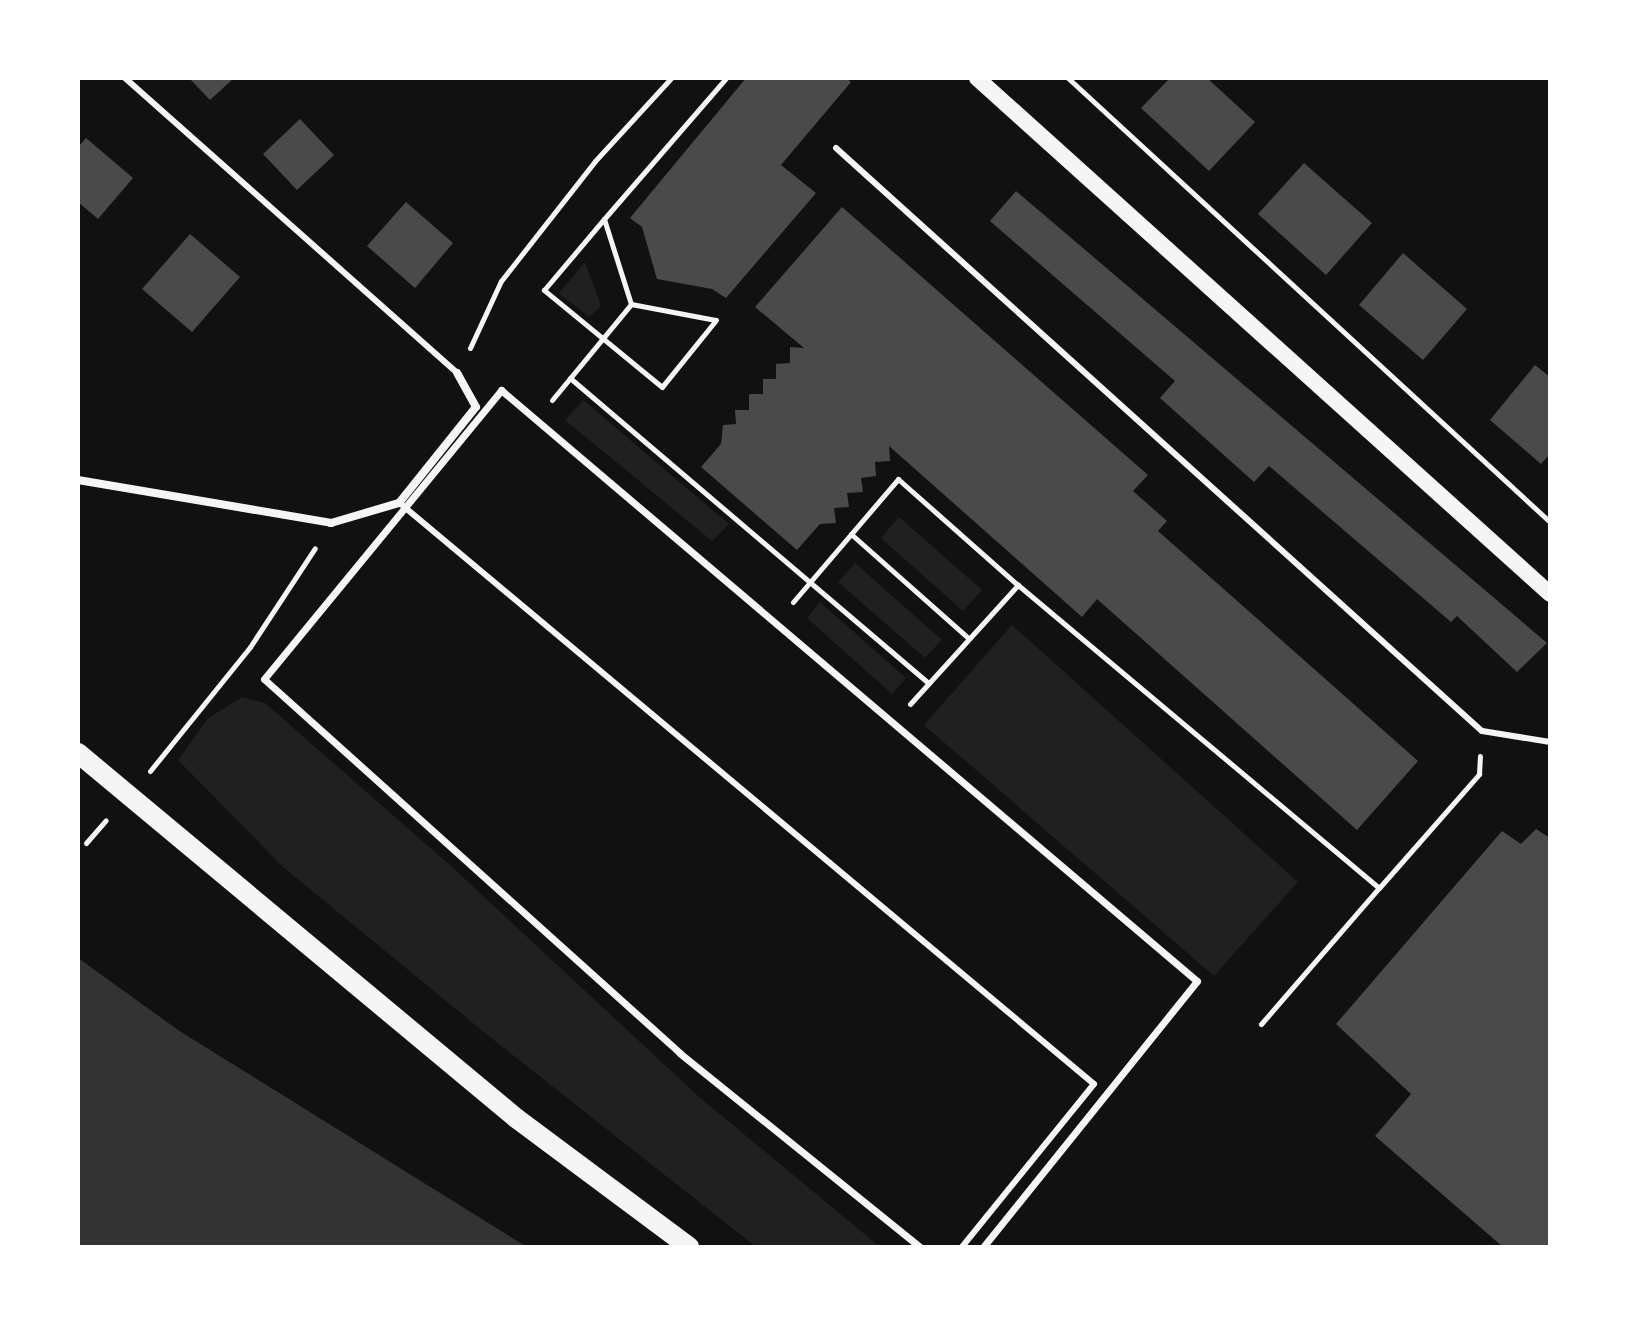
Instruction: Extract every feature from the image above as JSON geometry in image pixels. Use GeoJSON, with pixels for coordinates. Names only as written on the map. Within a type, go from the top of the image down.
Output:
{"type":"FeatureCollection","features":[{"type":"Feature","properties":{"kind":"main road"},"geometry":{"type":"LineString","coordinates":[[977,78],[1550,594]]}},
{"type":"Feature","properties":{"kind":"main road"},"geometry":{"type":"LineString","coordinates":[[78,753],[126,797],[516,1118],[689,1247]]}},
{"type":"Feature","properties":{"kind":"street"},"geometry":{"type":"LineString","coordinates":[[457,373],[476,407],[264,679],[680,1053],[920,1247]]}},
{"type":"Feature","properties":{"kind":"street"},"geometry":{"type":"LineString","coordinates":[[78,480],[331,523],[402,505],[501,390],[537,420],[1197,981],[983,1247]]}},
{"type":"Feature","properties":{"kind":"lane"},"geometry":{"type":"LineString","coordinates":[[125,78],[457,373]]}},
{"type":"Feature","properties":{"kind":"lane"},"geometry":{"type":"LineString","coordinates":[[836,148],[1482,731],[1550,742]]}},
{"type":"Feature","properties":{"kind":"lane"},"geometry":{"type":"LineString","coordinates":[[402,505],[1094,1084],[962,1247]]}},
{"type":"Feature","properties":{"kind":"path"},"geometry":{"type":"LineString","coordinates":[[457,373],[501,281],[595,161],[671,78]]}},
{"type":"Feature","properties":{"kind":"path"},"geometry":{"type":"LineString","coordinates":[[631,304],[716,320],[662,387],[544,290],[726,78]]}},
{"type":"Feature","properties":{"kind":"path"},"geometry":{"type":"LineString","coordinates":[[1068,78],[1550,522]]}},
{"type":"Feature","properties":{"kind":"path"},"geometry":{"type":"LineString","coordinates":[[604,219],[631,304]]}},
{"type":"Feature","properties":{"kind":"path"},"geometry":{"type":"LineString","coordinates":[[537,420],[631,304]]}},
{"type":"Feature","properties":{"kind":"path"},"geometry":{"type":"LineString","coordinates":[[570,378],[929,683]]}},
{"type":"Feature","properties":{"kind":"path"},"geometry":{"type":"LineString","coordinates":[[775,622],[898,479],[1018,585],[1379,888]]}},
{"type":"Feature","properties":{"kind":"path"},"geometry":{"type":"LineString","coordinates":[[86,843],[172,747],[250,647],[331,523]]}},
{"type":"Feature","properties":{"kind":"path"},"geometry":{"type":"LineString","coordinates":[[851,534],[968,638]]}},
{"type":"Feature","properties":{"kind":"path"},"geometry":{"type":"LineString","coordinates":[[893,722],[1018,585]]}},
{"type":"Feature","properties":{"kind":"path"},"geometry":{"type":"LineString","coordinates":[[1261,1024],[1479,774],[1482,731]]}},
{"type":"Feature","properties":{"kind":"shaded area"},"geometry":{"type":"Polygon","coordinates":[[[585,262],[601,306],[589,317],[559,293],[585,262]]]}},
{"type":"Feature","properties":{"kind":"shaded area"},"geometry":{"type":"Polygon","coordinates":[[[583,400],[729,524],[712,541],[565,420],[583,400]]]}},
{"type":"Feature","properties":{"kind":"shaded area"},"geometry":{"type":"Polygon","coordinates":[[[899,517],[982,590],[963,611],[881,538],[899,517]]]}},
{"type":"Feature","properties":{"kind":"shaded area"},"geometry":{"type":"Polygon","coordinates":[[[855,563],[942,640],[925,658],[838,582],[855,563]]]}},
{"type":"Feature","properties":{"kind":"shaded area"},"geometry":{"type":"Polygon","coordinates":[[[820,602],[906,678],[892,694],[807,618],[820,602]]]}},
{"type":"Feature","properties":{"kind":"shaded area"},"geometry":{"type":"Polygon","coordinates":[[[1012,625],[1298,882],[1214,976],[924,725],[1012,625]]]}},
{"type":"Feature","properties":{"kind":"shaded area"},"geometry":{"type":"Polygon","coordinates":[[[242,697],[265,703],[452,867],[698,1096],[880,1247],[756,1247],[485,1033],[283,867],[178,760],[208,718],[242,697]]]}},
{"type":"Feature","properties":{"kind":"shaded area"},"geometry":{"type":"Polygon","coordinates":[[[78,958],[181,1032],[527,1247],[78,1247],[78,958]]]}},
{"type":"Feature","properties":{"kind":"building"},"geometry":{"type":"Polygon","coordinates":[[[189,78],[234,78],[210,100],[189,78]]]}},
{"type":"Feature","properties":{"kind":"building"},"geometry":{"type":"Polygon","coordinates":[[[746,78],[846,78],[851,82],[781,165],[816,193],[726,298],[712,289],[657,279],[642,227],[630,218],[746,78]]]}},
{"type":"Feature","properties":{"kind":"building"},"geometry":{"type":"Polygon","coordinates":[[[1170,78],[1207,78],[1255,122],[1209,171],[1141,108],[1170,78]]]}},
{"type":"Feature","properties":{"kind":"building"},"geometry":{"type":"Polygon","coordinates":[[[300,119],[334,155],[297,190],[263,154],[300,119]]]}},
{"type":"Feature","properties":{"kind":"building"},"geometry":{"type":"Polygon","coordinates":[[[86,138],[133,178],[98,219],[78,202],[78,147],[86,138]]]}},
{"type":"Feature","properties":{"kind":"building"},"geometry":{"type":"Polygon","coordinates":[[[1304,163],[1372,223],[1326,275],[1258,214],[1304,163]]]}},
{"type":"Feature","properties":{"kind":"building"},"geometry":{"type":"Polygon","coordinates":[[[1016,191],[1547,643],[1517,672],[1457,616],[1451,622],[1269,466],[1254,482],[1160,398],[1175,381],[990,221],[1016,191]]]}},
{"type":"Feature","properties":{"kind":"building"},"geometry":{"type":"Polygon","coordinates":[[[406,202],[453,243],[415,288],[367,246],[406,202]]]}},
{"type":"Feature","properties":{"kind":"building"},"geometry":{"type":"Polygon","coordinates":[[[842,207],[1148,475],[1133,491],[1167,521],[1158,531],[1418,761],[1357,830],[1097,599],[1082,617],[889,446],[890,461],[875,462],[876,476],[861,478],[863,492],[847,493],[849,507],[834,508],[836,523],[820,524],[797,550],[701,467],[721,444],[723,425],[736,424],[735,410],[749,410],[749,394],[763,394],[763,379],[776,379],[776,364],[790,363],[790,347],[804,348],[755,307],[842,207]]]}},
{"type":"Feature","properties":{"kind":"building"},"geometry":{"type":"Polygon","coordinates":[[[190,234],[240,277],[192,332],[142,289],[190,234]]]}},
{"type":"Feature","properties":{"kind":"building"},"geometry":{"type":"Polygon","coordinates":[[[1403,253],[1467,309],[1423,360],[1359,305],[1403,253]]]}},
{"type":"Feature","properties":{"kind":"building"},"geometry":{"type":"Polygon","coordinates":[[[1535,365],[1550,377],[1550,454],[1541,464],[1490,420],[1535,365]]]}},
{"type":"Feature","properties":{"kind":"building"},"geometry":{"type":"Polygon","coordinates":[[[1536,829],[1550,838],[1550,1247],[1503,1247],[1375,1136],[1411,1094],[1336,1024],[1502,831],[1521,844],[1536,829]]]}}]}
